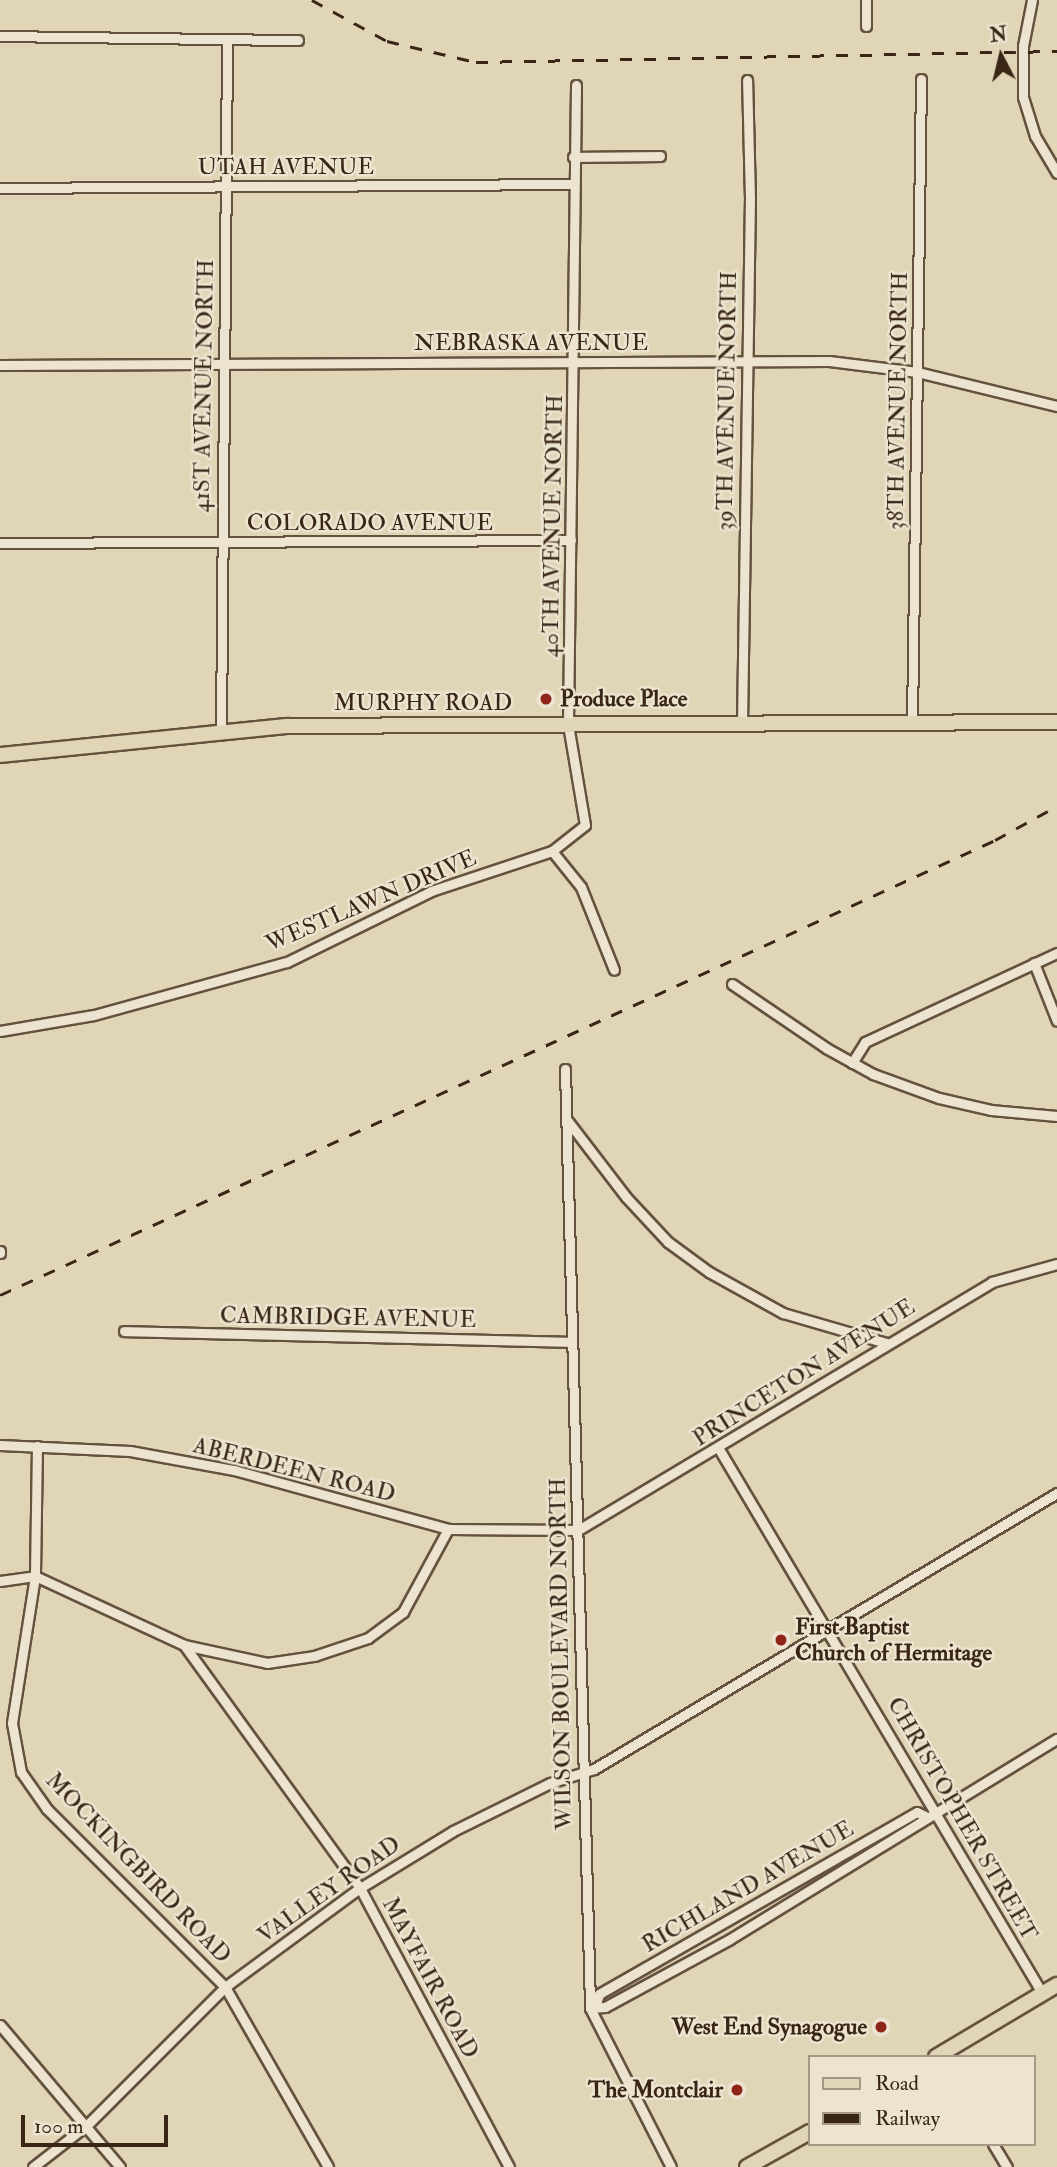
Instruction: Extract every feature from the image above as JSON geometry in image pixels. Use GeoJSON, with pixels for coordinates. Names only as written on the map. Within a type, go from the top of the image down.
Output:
{"type":"FeatureCollection","features":[{"type":"Feature","properties":{"kind":"main road","name":"MURPHY ROAD"},"geometry":{"type":"LineString","coordinates":[[0,754],[287,726],[1057,722]]}},
{"type":"Feature","properties":{"kind":"main road"},"geometry":{"type":"LineString","coordinates":[[940,2055],[1057,1984]]}},
{"type":"Feature","properties":{"kind":"main road"},"geometry":{"type":"LineString","coordinates":[[747,2167],[808,2133]]}},
{"type":"Feature","properties":{"kind":"street"},"geometry":{"type":"LineString","coordinates":[[866,0],[866,26]]}},
{"type":"Feature","properties":{"kind":"street"},"geometry":{"type":"LineString","coordinates":[[1032,0],[1023,46],[1023,97],[1035,136],[1057,173]]}},
{"type":"Feature","properties":{"kind":"street"},"geometry":{"type":"LineString","coordinates":[[0,36],[298,40]]}},
{"type":"Feature","properties":{"kind":"street","name":"41ST AVENUE NORTH"},"geometry":{"type":"LineString","coordinates":[[221,732],[227,39]]}},
{"type":"Feature","properties":{"kind":"street","name":"38TH AVENUE NORTH"},"geometry":{"type":"LineString","coordinates":[[912,723],[921,79]]}},
{"type":"Feature","properties":{"kind":"street","name":"39TH AVENUE NORTH"},"geometry":{"type":"LineString","coordinates":[[742,724],[747,80]]}},
{"type":"Feature","properties":{"kind":"street"},"geometry":{"type":"LineString","coordinates":[[576,85],[573,157],[660,156]]}},
{"type":"Feature","properties":{"kind":"street","name":"40TH AVENUE NORTH"},"geometry":{"type":"LineString","coordinates":[[552,851],[585,825],[568,724],[575,361],[573,157]]}},
{"type":"Feature","properties":{"kind":"street","name":"UTAH AVENUE"},"geometry":{"type":"LineString","coordinates":[[0,188],[572,184]]}},
{"type":"Feature","properties":{"kind":"street","name":"NEBRASKA AVENUE"},"geometry":{"type":"LineString","coordinates":[[0,365],[829,361],[917,372],[1057,406]]}},
{"type":"Feature","properties":{"kind":"street","name":"COLORADO AVENUE"},"geometry":{"type":"LineString","coordinates":[[0,543],[572,540]]}},
{"type":"Feature","properties":{"kind":"street"},"geometry":{"type":"LineString","coordinates":[[552,851],[581,887],[614,970]]}},
{"type":"Feature","properties":{"kind":"street","name":"WESTLAWN DRIVE"},"geometry":{"type":"LineString","coordinates":[[0,1031],[117,1009],[287,962],[431,891],[552,851]]}},
{"type":"Feature","properties":{"kind":"street"},"geometry":{"type":"LineString","coordinates":[[852,1063],[865,1042],[1057,953]]}},
{"type":"Feature","properties":{"kind":"street"},"geometry":{"type":"LineString","coordinates":[[1034,963],[1057,1021]]}},
{"type":"Feature","properties":{"kind":"street"},"geometry":{"type":"LineString","coordinates":[[732,984],[852,1063],[939,1098],[991,1110],[1057,1115]]}},
{"type":"Feature","properties":{"kind":"street","name":"WILSON BOULEVARD NORTH"},"geometry":{"type":"LineString","coordinates":[[565,1069],[583,1774],[593,2006],[671,2167]]}},
{"type":"Feature","properties":{"kind":"street"},"geometry":{"type":"LineString","coordinates":[[566,1120],[626,1197],[668,1242],[709,1272],[783,1313],[887,1343]]}},
{"type":"Feature","properties":{"kind":"street","name":"PRINCETON AVENUE"},"geometry":{"type":"LineString","coordinates":[[578,1530],[719,1449],[887,1343],[992,1282],[1057,1264]]}},
{"type":"Feature","properties":{"kind":"street","name":"CAMBRIDGE AVENUE"},"geometry":{"type":"LineString","coordinates":[[124,1331],[571,1342]]}},
{"type":"Feature","properties":{"kind":"street","name":"ABERDEEN ROAD"},"geometry":{"type":"LineString","coordinates":[[0,1445],[130,1451],[234,1471],[448,1529],[578,1530]]}},
{"type":"Feature","properties":{"kind":"street","name":"MOCKINGBIRD ROAD"},"geometry":{"type":"LineString","coordinates":[[37,1446],[35,1576],[12,1723],[21,1772],[47,1809],[225,1987],[328,2167]]}},
{"type":"Feature","properties":{"kind":"street","name":"CHRISTOPHER STREET"},"geometry":{"type":"LineString","coordinates":[[719,1449],[1042,1993]]}},
{"type":"Feature","properties":{"kind":"street","name":"VALLEY ROAD"},"geometry":{"type":"LineString","coordinates":[[33,2167],[87,2125],[225,1987],[360,1888],[453,1831],[550,1783],[583,1774],[1057,1493]]}},
{"type":"Feature","properties":{"kind":"street"},"geometry":{"type":"LineString","coordinates":[[0,1581],[35,1576],[184,1644],[267,1662],[314,1657],[368,1639],[403,1612],[448,1529]]}},
{"type":"Feature","properties":{"kind":"street","name":"MAYFAIR ROAD"},"geometry":{"type":"LineString","coordinates":[[184,1644],[360,1888],[509,2167]]}},
{"type":"Feature","properties":{"kind":"street","name":"RICHLAND AVENUE"},"geometry":{"type":"LineString","coordinates":[[925,1816],[917,1812],[599,1994],[593,2006],[605,2007],[730,1939],[923,1824],[925,1816],[1057,1739]]}},
{"type":"Feature","properties":{"kind":"street"},"geometry":{"type":"LineString","coordinates":[[0,2025],[120,2167]]}},
{"type":"Feature","properties":{"kind":"street"},"geometry":{"type":"LineString","coordinates":[[994,2146],[1007,2167]]}},
{"type":"Feature","properties":{"kind":"railway"},"geometry":{"type":"LineString","coordinates":[[312,0],[387,41],[476,62],[1057,51]]}},
{"type":"Feature","properties":{"kind":"railway"},"geometry":{"type":"LineString","coordinates":[[0,1295],[995,840],[1057,806]]}},
{"type":"Feature","properties":{"kind":"place","name":"Produce Place"},"geometry":{"type":"Point","coordinates":[546,699]}},
{"type":"Feature","properties":{"kind":"place","name":"First Baptist Church of Hermitage"},"geometry":{"type":"Point","coordinates":[781,1640]}},
{"type":"Feature","properties":{"kind":"place","name":"West End Synagogue"},"geometry":{"type":"Point","coordinates":[881,2027]}},
{"type":"Feature","properties":{"kind":"place","name":"The Montclair"},"geometry":{"type":"Point","coordinates":[737,2090]}}]}
